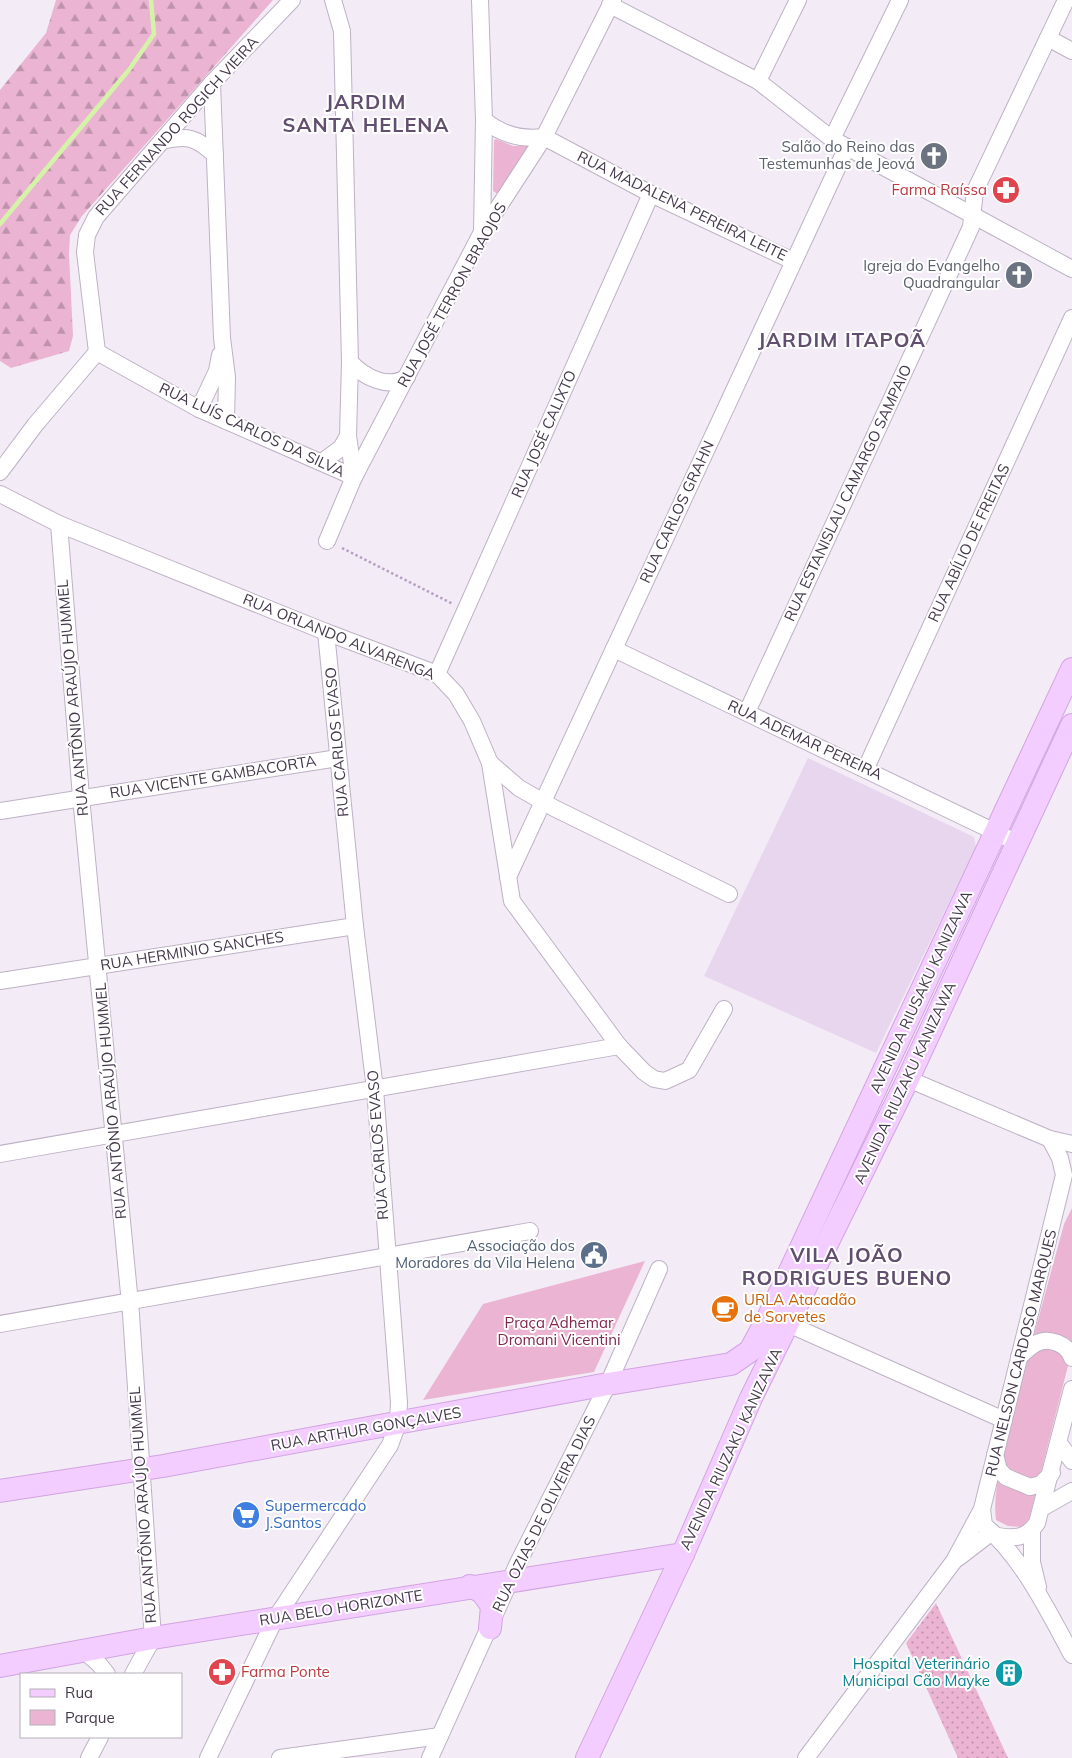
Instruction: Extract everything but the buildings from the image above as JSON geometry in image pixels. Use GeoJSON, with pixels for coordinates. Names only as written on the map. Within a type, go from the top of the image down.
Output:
{"type":"FeatureCollection","features":[{"type":"Feature","properties":{"kind":"street","name":"RUA FERNANDO ROGICH VIEIRA"},"geometry":{"type":"LineString","coordinates":[[97,352],[85,252],[87,235],[96,217],[212,83],[292,0]]}},
{"type":"Feature","properties":{"kind":"street"},"geometry":{"type":"LineString","coordinates":[[333,0],[342,31],[350,362],[348,436],[354,477]]}},
{"type":"Feature","properties":{"kind":"street"},"geometry":{"type":"LineString","coordinates":[[480,0],[484,120],[482,234]]}},
{"type":"Feature","properties":{"kind":"street"},"geometry":{"type":"LineString","coordinates":[[758,81],[798,0]]}},
{"type":"Feature","properties":{"kind":"street","name":"RUA CARLOS GRAHN"},"geometry":{"type":"LineString","coordinates":[[507,878],[794,261],[839,143],[900,0]]}},
{"type":"Feature","properties":{"kind":"street","name":"RUA ESTANISLAU CAMARGO SAMPAIO"},"geometry":{"type":"LineString","coordinates":[[747,712],[971,227],[971,213],[975,191],[1066,0]]}},
{"type":"Feature","properties":{"kind":"street"},"geometry":{"type":"LineString","coordinates":[[612,2],[758,81],[839,143],[1072,269]]}},
{"type":"Feature","properties":{"kind":"street","name":"RUA JOSÉ TERRON BRAOJOS"},"geometry":{"type":"LineString","coordinates":[[327,541],[354,477],[482,234],[544,137],[612,2]]}},
{"type":"Feature","properties":{"kind":"street"},"geometry":{"type":"LineString","coordinates":[[1048,38],[1072,51]]}},
{"type":"Feature","properties":{"kind":"street"},"geometry":{"type":"LineString","coordinates":[[212,83],[222,338],[227,377],[226,421]]}},
{"type":"Feature","properties":{"kind":"street"},"geometry":{"type":"LineString","coordinates":[[484,120],[495,130],[514,136],[529,139],[544,137]]}},
{"type":"Feature","properties":{"kind":"street"},"geometry":{"type":"LineString","coordinates":[[162,141],[186,137],[203,144],[215,155]]}},
{"type":"Feature","properties":{"kind":"street","name":"RUA MADALENA PEREIRA LEITE"},"geometry":{"type":"LineString","coordinates":[[544,137],[651,194],[794,261]]}},
{"type":"Feature","properties":{"kind":"street","name":"RUA JOSÉ CALIXTO"},"geometry":{"type":"LineString","coordinates":[[437,674],[651,194]]}},
{"type":"Feature","properties":{"kind":"street","name":"RUA ABÍLIO DE FREITAS"},"geometry":{"type":"LineString","coordinates":[[866,768],[1072,318]]}},
{"type":"Feature","properties":{"kind":"street"},"geometry":{"type":"LineString","coordinates":[[199,409],[217,372],[222,338]]}},
{"type":"Feature","properties":{"kind":"street"},"geometry":{"type":"LineString","coordinates":[[3,462],[97,352]]}},
{"type":"Feature","properties":{"kind":"street","name":"RUA LUÍS CARLOS DA SILVA"},"geometry":{"type":"LineString","coordinates":[[97,352],[199,409],[354,477]]}},
{"type":"Feature","properties":{"kind":"street"},"geometry":{"type":"LineString","coordinates":[[350,362],[361,372],[383,382],[401,381],[407,377]]}},
{"type":"Feature","properties":{"kind":"street"},"geometry":{"type":"LineString","coordinates":[[322,462],[341,448],[348,436]]}},
{"type":"Feature","properties":{"kind":"street","name":"RUA ORLANDO ALVARENGA"},"geometry":{"type":"LineString","coordinates":[[0,494],[59,524],[326,632],[437,674],[456,694],[472,721],[490,763],[512,901],[619,1046],[654,1079],[666,1081],[689,1070],[724,1009]]}},
{"type":"Feature","properties":{"kind":"street","name":"RUA ANTÔNIO ARAÚJO HUMMEL"},"geometry":{"type":"LineString","coordinates":[[59,524],[80,797],[98,966],[129,1302],[153,1638],[134,1673]]}},
{"type":"Feature","properties":{"kind":"street","name":"RUA CARLOS EVASO"},"geometry":{"type":"LineString","coordinates":[[208,1758],[275,1619],[390,1445],[398,1422],[375,1089],[355,926],[326,632]]}},
{"type":"Feature","properties":{"kind":"street","name":"RUA ADEMAR PEREIRA"},"geometry":{"type":"LineString","coordinates":[[614,649],[866,768],[996,833]]}},
{"type":"Feature","properties":{"kind":"street","name":"AVENIDA RIUSAKU KANIZAWA"},"geometry":{"type":"LineString","coordinates":[[779,1320],[996,833],[1072,669]]}},
{"type":"Feature","properties":{"kind":"street","name":"AVENIDA RIUZAKU KANIZAWA"},"geometry":{"type":"LineString","coordinates":[[590,1757],[683,1554],[751,1398],[779,1320],[908,1079],[1072,725]]}},
{"type":"Feature","properties":{"kind":"street","name":"RUA VICENTE GAMBACORTA"},"geometry":{"type":"LineString","coordinates":[[0,811],[338,758]]}},
{"type":"Feature","properties":{"kind":"street"},"geometry":{"type":"LineString","coordinates":[[490,763],[519,788],[543,802],[729,894]]}},
{"type":"Feature","properties":{"kind":"street"},"geometry":{"type":"LineString","coordinates":[[996,833],[1018,843]]}},
{"type":"Feature","properties":{"kind":"street","name":"RUA HERMINIO SANCHES"},"geometry":{"type":"LineString","coordinates":[[0,981],[355,926]]}},
{"type":"Feature","properties":{"kind":"street"},"geometry":{"type":"LineString","coordinates":[[0,1154],[619,1046]]}},
{"type":"Feature","properties":{"kind":"street"},"geometry":{"type":"LineString","coordinates":[[908,1079],[1050,1139],[1072,1144]]}},
{"type":"Feature","properties":{"kind":"street","name":"RUA NELSON CARDOSO MARQUES"},"geometry":{"type":"LineString","coordinates":[[806,1758],[954,1561],[982,1509],[1019,1357],[1068,1192],[1060,1158],[1050,1139]]}},
{"type":"Feature","properties":{"kind":"street"},"geometry":{"type":"LineString","coordinates":[[0,1324],[530,1231]]}},
{"type":"Feature","properties":{"kind":"street","name":"RUA OZIAS DE OLIVEIRA DIAS"},"geometry":{"type":"LineString","coordinates":[[430,1758],[511,1580],[608,1384],[659,1269]]}},
{"type":"Feature","properties":{"kind":"street"},"geometry":{"type":"LineString","coordinates":[[779,1320],[1004,1420]]}},
{"type":"Feature","properties":{"kind":"street","name":"RUA ARTHUR GONÇALVES"},"geometry":{"type":"LineString","coordinates":[[0,1491],[141,1469],[608,1384],[731,1364],[750,1350],[779,1320]]}},
{"type":"Feature","properties":{"kind":"street"},"geometry":{"type":"LineString","coordinates":[[1019,1357],[1036,1343],[1046,1342],[1062,1344],[1070,1350],[1072,1358]]}},
{"type":"Feature","properties":{"kind":"street"},"geometry":{"type":"LineString","coordinates":[[731,1364],[744,1373],[752,1384],[751,1398]]}},
{"type":"Feature","properties":{"kind":"street"},"geometry":{"type":"LineString","coordinates":[[995,1534],[1015,1538],[1032,1530],[1038,1523],[1072,1389]]}},
{"type":"Feature","properties":{"kind":"street"},"geometry":{"type":"LineString","coordinates":[[1059,1443],[1072,1461]]}},
{"type":"Feature","properties":{"kind":"street"},"geometry":{"type":"LineString","coordinates":[[995,1456],[999,1470],[1006,1477],[1030,1487],[1041,1484],[1052,1473]]}},
{"type":"Feature","properties":{"kind":"street"},"geometry":{"type":"LineString","coordinates":[[1042,1508],[1072,1491]]}},
{"type":"Feature","properties":{"kind":"street"},"geometry":{"type":"LineString","coordinates":[[982,1509],[984,1525],[995,1534],[1040,1595],[1072,1655]]}},
{"type":"Feature","properties":{"kind":"street"},"geometry":{"type":"LineString","coordinates":[[1032,1530],[1032,1562],[1040,1595]]}},
{"type":"Feature","properties":{"kind":"street","name":"RUA NELSON CARDOSO MARQUES"},"geometry":{"type":"LineString","coordinates":[[954,1561],[995,1534]]}},
{"type":"Feature","properties":{"kind":"street","name":"RUA BELO HORIZONTE"},"geometry":{"type":"LineString","coordinates":[[0,1666],[153,1638],[470,1586],[683,1554]]}},
{"type":"Feature","properties":{"kind":"street"},"geometry":{"type":"LineString","coordinates":[[470,1586],[482,1592],[492,1606],[490,1628]]}},
{"type":"Feature","properties":{"kind":"street"},"geometry":{"type":"LineString","coordinates":[[84,1651],[106,1673]]}},
{"type":"Feature","properties":{"kind":"street"},"geometry":{"type":"LineString","coordinates":[[280,1758],[440,1736]]}},
{"type":"Feature","properties":{"kind":"street"},"geometry":{"type":"LineString","coordinates":[[89,1758],[99,1738]]}},
{"type":"Feature","properties":{"kind":"path"},"geometry":{"type":"LineString","coordinates":[[327,541],[465,610]]}},
{"type":"Feature","properties":{"kind":"shaded area"},"geometry":{"type":"Polygon","coordinates":[[[808,758],[974,837],[976,847],[876,1053],[704,976],[808,758]]]}},
{"type":"Feature","properties":{"kind":"green space"},"geometry":{"type":"Polygon","coordinates":[[[56,0],[273,0],[82,216],[70,235],[69,254],[73,336],[69,351],[11,368],[0,361],[0,90],[46,33],[56,0]]]}},
{"type":"Feature","properties":{"kind":"green space"},"geometry":{"type":"Polygon","coordinates":[[[496,139],[513,146],[527,146],[527,149],[499,193],[493,191],[494,140],[496,139]]]}},
{"type":"Feature","properties":{"kind":"green space"},"geometry":{"type":"Polygon","coordinates":[[[1072,1208],[1072,1350],[1029,1519],[1022,1527],[1008,1526],[996,1520],[995,1508],[999,1473],[1064,1224],[1072,1208]]]}},
{"type":"Feature","properties":{"kind":"green space","name":"Praça Adhemar Dromani Vicentini"},"geometry":{"type":"Polygon","coordinates":[[[645,1261],[594,1372],[423,1400],[483,1304],[645,1261]]]}},
{"type":"Feature","properties":{"kind":"green space"},"geometry":{"type":"Polygon","coordinates":[[[936,1603],[1008,1758],[958,1758],[906,1643],[936,1603]]]}},
{"type":"Feature","properties":{"kind":"waterway"},"geometry":{"type":"LineString","coordinates":[[0,224],[128,71],[154,34],[151,0]]}},
{"type":"Feature","properties":{"kind":"place","name":"Salão do Reino das Testemunhas de Jeová"},"geometry":{"type":"Point","coordinates":[934,156]}},
{"type":"Feature","properties":{"kind":"place","name":"Farma Raíssa"},"geometry":{"type":"Point","coordinates":[1006,190]}},
{"type":"Feature","properties":{"kind":"place","name":"Igreja do Evangelho Quadrangular"},"geometry":{"type":"Point","coordinates":[1019,275]}},
{"type":"Feature","properties":{"kind":"place","name":"Associação dos Moradores da Vila Helena"},"geometry":{"type":"Point","coordinates":[594,1255]}},
{"type":"Feature","properties":{"kind":"place","name":"URLA Atacadão de Sorvetes"},"geometry":{"type":"Point","coordinates":[725,1309]}},
{"type":"Feature","properties":{"kind":"place","name":"Supermercado J.Santos"},"geometry":{"type":"Point","coordinates":[246,1515]}},
{"type":"Feature","properties":{"kind":"place","name":"Farma Ponte"},"geometry":{"type":"Point","coordinates":[222,1672]}},
{"type":"Feature","properties":{"kind":"place","name":"Hospital Veterinário Municipal Cão Mayke"},"geometry":{"type":"Point","coordinates":[1009,1673]}},
{"type":"Feature","properties":{"kind":"district","name":"JARDIM SANTA HELENA"},"geometry":{"type":"Point","coordinates":[366,114]}},
{"type":"Feature","properties":{"kind":"district","name":"JARDIM ITAPOÃ"},"geometry":{"type":"Point","coordinates":[842,340]}},
{"type":"Feature","properties":{"kind":"district","name":"VILA JOÃO RODRIGUES BUENO"},"geometry":{"type":"Point","coordinates":[847,1266]}}]}
